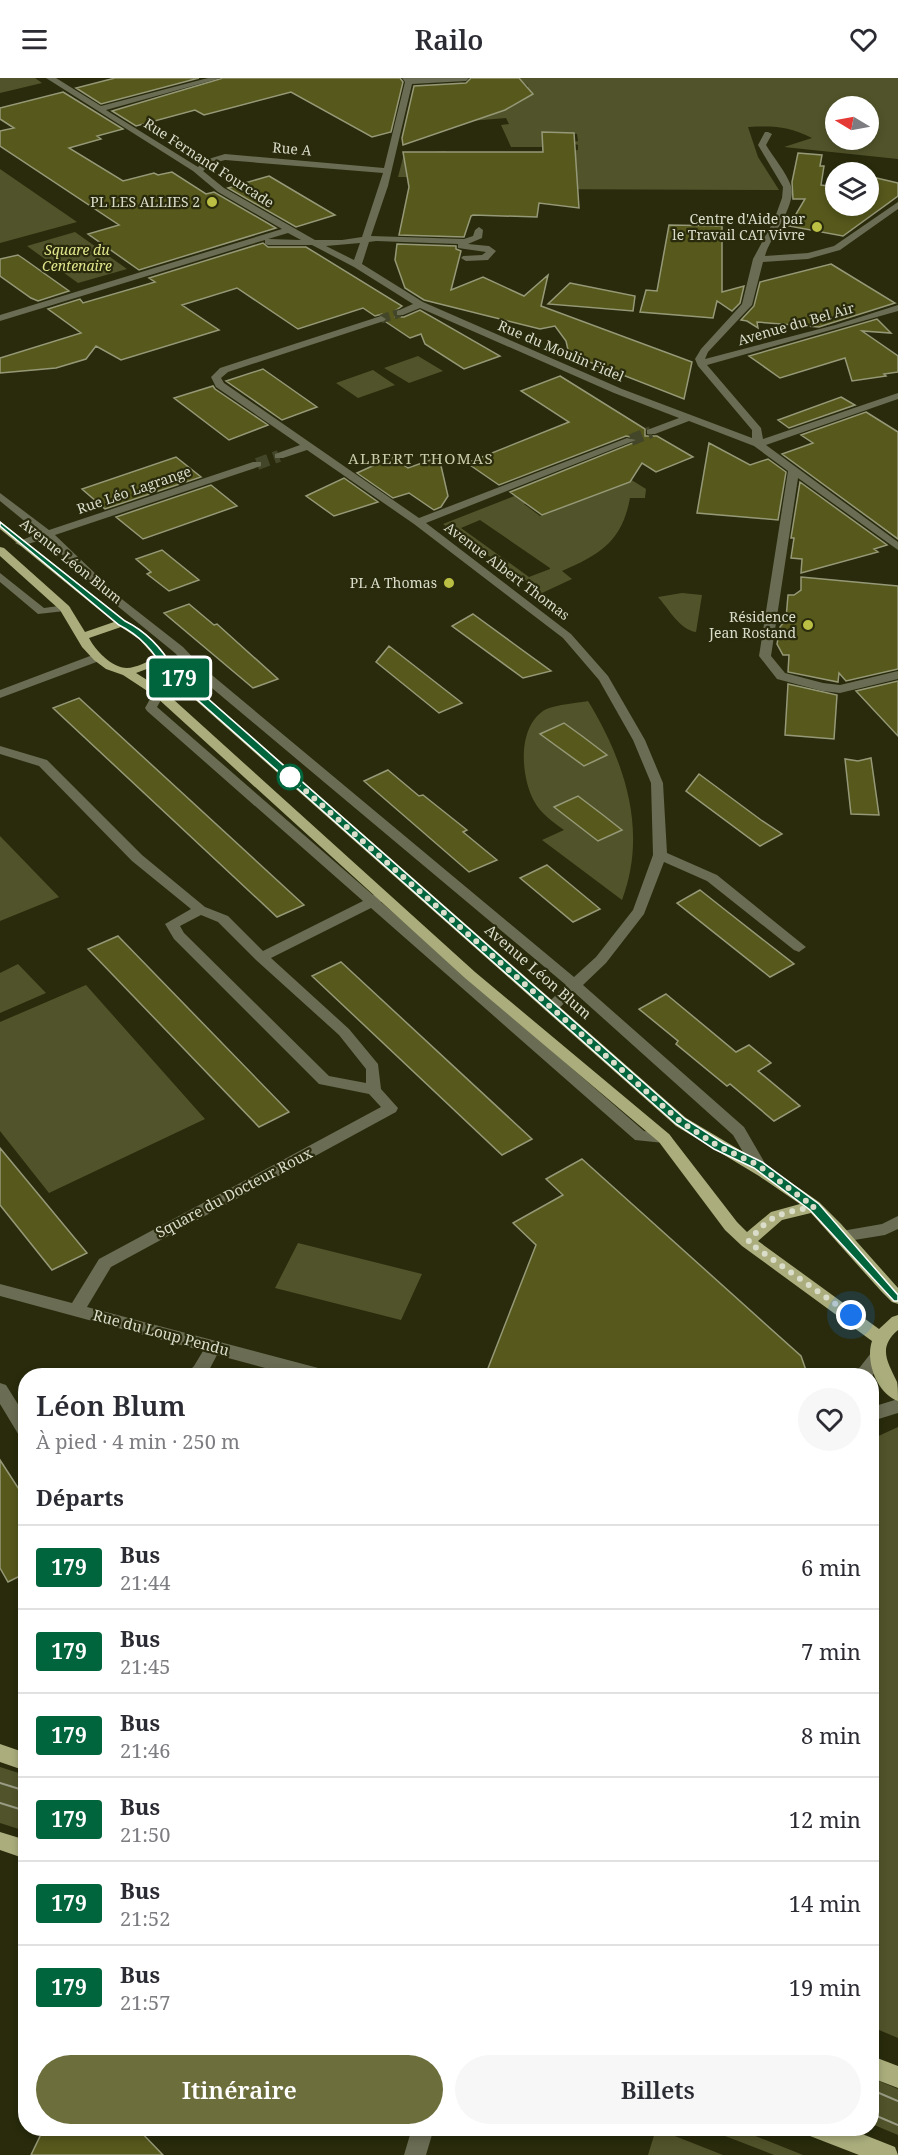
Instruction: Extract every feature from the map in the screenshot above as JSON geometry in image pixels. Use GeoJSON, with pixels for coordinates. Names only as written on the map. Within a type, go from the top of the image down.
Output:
{"type":"FeatureCollection","features":[{"type":"Feature","properties":{"kind":"main road","name":"Avenue Léon Blum"},"geometry":{"type":"LineString","coordinates":[[0,524],[122,623],[137,630],[157,649],[166,664],[681,1122],[718,1146],[758,1165],[814,1207],[842,1236],[873,1274],[898,1298]]}},
{"type":"Feature","properties":{"kind":"main road"},"geometry":{"type":"LineString","coordinates":[[0,550],[65,608],[88,647],[98,657],[110,666],[127,672],[159,693]]}},
{"type":"Feature","properties":{"kind":"main road","name":"Avenue Léon Blum"},"geometry":{"type":"LineString","coordinates":[[83,636],[122,623]]}},
{"type":"Feature","properties":{"kind":"main road"},"geometry":{"type":"LineString","coordinates":[[127,672],[166,664]]}},
{"type":"Feature","properties":{"kind":"main road"},"geometry":{"type":"LineString","coordinates":[[664,1138],[730,1226],[748,1242],[881,1339]]}},
{"type":"Feature","properties":{"kind":"main road"},"geometry":{"type":"LineString","coordinates":[[748,1242],[764,1223],[782,1213],[814,1207]]}},
{"type":"Feature","properties":{"kind":"main road"},"geometry":{"type":"LineString","coordinates":[[898,1321],[881,1339],[877,1358],[887,1383],[898,1394]]}},
{"type":"Feature","properties":{"kind":"main road"},"geometry":{"type":"LineString","coordinates":[[0,1753],[18,1759]]}},
{"type":"Feature","properties":{"kind":"main road"},"geometry":{"type":"LineString","coordinates":[[0,1841],[18,1847]]}},
{"type":"Feature","properties":{"kind":"main road"},"geometry":{"type":"LineString","coordinates":[[879,2070],[898,2077]]}},
{"type":"Feature","properties":{"kind":"main road"},"geometry":{"type":"LineString","coordinates":[[839,2136],[888,2155]]}},
{"type":"Feature","properties":{"kind":"street","name":"Rue Fernand Fourcade"},"geometry":{"type":"LineString","coordinates":[[50,78],[198,171],[221,190],[289,230],[357,265]]}},
{"type":"Feature","properties":{"kind":"street"},"geometry":{"type":"LineString","coordinates":[[99,109],[218,78]]}},
{"type":"Feature","properties":{"kind":"street"},"geometry":{"type":"LineString","coordinates":[[357,265],[388,171],[408,80],[466,80]]}},
{"type":"Feature","properties":{"kind":"street"},"geometry":{"type":"LineString","coordinates":[[768,134],[762,146],[787,187],[786,198],[758,259],[747,305],[704,351],[700,359],[701,364],[757,430],[758,444],[898,396]]}},
{"type":"Feature","properties":{"kind":"street","name":"Rue A"},"geometry":{"type":"LineString","coordinates":[[198,171],[208,162],[225,157],[388,171]]}},
{"type":"Feature","properties":{"kind":"street"},"geometry":{"type":"LineString","coordinates":[[758,259],[797,258],[826,253],[837,248],[898,205]]}},
{"type":"Feature","properties":{"kind":"street"},"geometry":{"type":"LineString","coordinates":[[0,318],[289,230]]}},
{"type":"Feature","properties":{"kind":"street"},"geometry":{"type":"LineString","coordinates":[[363,243],[465,242],[477,238],[479,230]]}},
{"type":"Feature","properties":{"kind":"street"},"geometry":{"type":"LineString","coordinates":[[249,242],[354,242],[474,246],[491,251],[485,258],[466,258]]}},
{"type":"Feature","properties":{"kind":"street","name":"Rue du Moulin Fidel"},"geometry":{"type":"LineString","coordinates":[[357,265],[420,304],[554,363],[758,444],[790,465],[898,548]]}},
{"type":"Feature","properties":{"kind":"street"},"geometry":{"type":"LineString","coordinates":[[400,313],[420,304]]}},
{"type":"Feature","properties":{"kind":"street","name":"Avenue du Bel Air"},"geometry":{"type":"LineString","coordinates":[[701,364],[898,308]]}},
{"type":"Feature","properties":{"kind":"street","name":"Avenue Albert Thomas"},"geometry":{"type":"LineString","coordinates":[[381,319],[224,369],[216,377],[220,386],[418,522],[567,636],[604,679],[639,740],[657,783],[660,855],[639,911],[601,960],[551,1008]]}},
{"type":"Feature","properties":{"kind":"street"},"geometry":{"type":"LineString","coordinates":[[651,432],[688,418]]}},
{"type":"Feature","properties":{"kind":"street"},"geometry":{"type":"LineString","coordinates":[[418,522],[632,440]]}},
{"type":"Feature","properties":{"kind":"street"},"geometry":{"type":"LineString","coordinates":[[279,456],[309,446]]}},
{"type":"Feature","properties":{"kind":"street","name":"Rue Léo Lagrange"},"geometry":{"type":"LineString","coordinates":[[21,543],[257,464]]}},
{"type":"Feature","properties":{"kind":"street"},"geometry":{"type":"LineString","coordinates":[[790,465],[765,656],[781,676],[822,687],[840,689],[898,675]]}},
{"type":"Feature","properties":{"kind":"street"},"geometry":{"type":"LineString","coordinates":[[0,496],[48,535],[119,602],[179,650],[197,669],[306,762],[555,968],[739,1131],[758,1165]]}},
{"type":"Feature","properties":{"kind":"street"},"geometry":{"type":"LineString","coordinates":[[0,576],[42,612],[65,608]]}},
{"type":"Feature","properties":{"kind":"street"},"geometry":{"type":"LineString","coordinates":[[0,694],[98,657]]}},
{"type":"Feature","properties":{"kind":"street"},"geometry":{"type":"LineString","coordinates":[[166,664],[197,669]]}},
{"type":"Feature","properties":{"kind":"street"},"geometry":{"type":"LineString","coordinates":[[159,693],[151,708],[377,899],[640,1136],[664,1138]]}},
{"type":"Feature","properties":{"kind":"street","name":"Square du Docteur Roux"},"geometry":{"type":"LineString","coordinates":[[0,750],[44,763],[137,858],[200,910],[223,919],[261,957],[344,1032],[373,1068],[374,1090],[391,1108],[105,1263],[76,1311]]}},
{"type":"Feature","properties":{"kind":"street"},"geometry":{"type":"LineString","coordinates":[[660,855],[712,878],[799,947]]}},
{"type":"Feature","properties":{"kind":"street"},"geometry":{"type":"LineString","coordinates":[[261,957],[377,899]]}},
{"type":"Feature","properties":{"kind":"street"},"geometry":{"type":"LineString","coordinates":[[200,910],[172,924],[179,936],[324,1080],[374,1090]]}},
{"type":"Feature","properties":{"kind":"street"},"geometry":{"type":"LineString","coordinates":[[842,1236],[885,1229],[898,1222]]}},
{"type":"Feature","properties":{"kind":"street","name":"Rue du Loup Pendu"},"geometry":{"type":"LineString","coordinates":[[0,1290],[293,1368]]}},
{"type":"Feature","properties":{"kind":"street"},"geometry":{"type":"LineString","coordinates":[[202,1368],[213,1347]]}},
{"type":"Feature","properties":{"kind":"street"},"geometry":{"type":"LineString","coordinates":[[868,1368],[877,1358]]}},
{"type":"Feature","properties":{"kind":"street"},"geometry":{"type":"LineString","coordinates":[[0,1390],[18,1419]]}},
{"type":"Feature","properties":{"kind":"street"},"geometry":{"type":"LineString","coordinates":[[879,1412],[898,1406]]}},
{"type":"Feature","properties":{"kind":"street"},"geometry":{"type":"LineString","coordinates":[[415,2155],[421,2136]]}},
{"type":"Feature","properties":{"kind":"green space"},"geometry":{"type":"Polygon","coordinates":[[[0,78],[35,78],[42,83],[0,93],[0,78]]]}},
{"type":"Feature","properties":{"kind":"green space"},"geometry":{"type":"Polygon","coordinates":[[[519,78],[898,78],[898,159],[784,147],[812,138],[781,128],[748,127],[758,157],[779,190],[523,189],[449,177],[398,177],[404,154],[446,151],[449,162],[578,150],[578,145],[574,142],[578,141],[577,134],[544,132],[542,147],[511,147],[501,125],[509,124],[506,118],[470,121],[510,108],[524,100],[528,86],[519,78]]]}},
{"type":"Feature","properties":{"kind":"green space"},"geometry":{"type":"Polygon","coordinates":[[[0,169],[77,222],[0,243],[0,169]]]}},
{"type":"Feature","properties":{"kind":"green space","name":"Square du Centenaire"},"geometry":{"type":"Polygon","coordinates":[[[75,232],[127,269],[78,283],[27,246],[75,232]]]}},
{"type":"Feature","properties":{"kind":"green space"},"geometry":{"type":"Polygon","coordinates":[[[418,356],[443,371],[409,383],[384,368],[418,356]]]}},
{"type":"Feature","properties":{"kind":"green space"},"geometry":{"type":"Polygon","coordinates":[[[373,370],[395,385],[358,398],[336,383],[373,370]]]}},
{"type":"Feature","properties":{"kind":"green space"},"geometry":{"type":"Polygon","coordinates":[[[601,462],[612,470],[524,504],[540,516],[630,482],[630,479],[646,489],[645,498],[630,498],[621,525],[608,544],[599,552],[562,571],[572,579],[542,593],[443,524],[601,462]],[[480,520],[461,528],[529,577],[550,568],[480,520]]]}},
{"type":"Feature","properties":{"kind":"green space"},"geometry":{"type":"Polygon","coordinates":[[[682,593],[702,595],[696,632],[680,623],[658,597],[682,593]]]}},
{"type":"Feature","properties":{"kind":"green space"},"geometry":{"type":"Polygon","coordinates":[[[588,701],[613,748],[629,798],[633,848],[630,874],[622,900],[542,840],[564,830],[547,817],[537,805],[526,779],[525,741],[535,719],[547,709],[588,701]]]}},
{"type":"Feature","properties":{"kind":"green space"},"geometry":{"type":"Polygon","coordinates":[[[0,836],[59,897],[0,921],[0,836]]]}},
{"type":"Feature","properties":{"kind":"green space"},"geometry":{"type":"Polygon","coordinates":[[[18,964],[46,993],[0,1013],[0,973],[18,964]]]}},
{"type":"Feature","properties":{"kind":"green space"},"geometry":{"type":"Polygon","coordinates":[[[86,985],[205,1119],[49,1193],[0,1131],[0,1022],[86,985]]]}},
{"type":"Feature","properties":{"kind":"green space"},"geometry":{"type":"Polygon","coordinates":[[[298,1243],[422,1274],[401,1320],[275,1288],[298,1243]]]}},
{"type":"Feature","properties":{"kind":"green space"},"geometry":{"type":"Polygon","coordinates":[[[898,1427],[898,2038],[879,2030],[879,1436],[898,1427]]]}},
{"type":"Feature","properties":{"kind":"green space"},"geometry":{"type":"Polygon","coordinates":[[[0,1767],[18,1773],[18,1829],[0,1823],[0,1767]]]}},
{"type":"Feature","properties":{"kind":"green space"},"geometry":{"type":"Polygon","coordinates":[[[879,2081],[898,2089],[898,2135],[879,2127],[879,2081]]]}},
{"type":"Feature","properties":{"kind":"green space"},"geometry":{"type":"Polygon","coordinates":[[[654,2136],[675,2136],[723,2155],[648,2155],[654,2136]]]}},
{"type":"Feature","properties":{"kind":"green space"},"geometry":{"type":"Polygon","coordinates":[[[725,2136],[756,2136],[803,2155],[774,2155],[725,2136]]]}},
{"type":"Feature","properties":{"kind":"building"},"geometry":{"type":"Polygon","coordinates":[[[115,78],[199,78],[101,104],[76,88],[115,78]]]}},
{"type":"Feature","properties":{"kind":"building"},"geometry":{"type":"Polygon","coordinates":[[[223,78],[400,78],[403,82],[391,132],[372,137],[291,92],[204,115],[195,110],[136,126],[112,111],[223,78]]]}},
{"type":"Feature","properties":{"kind":"building"},"geometry":{"type":"Polygon","coordinates":[[[471,78],[519,78],[533,94],[505,110],[403,145],[402,138],[414,86],[466,83],[471,78]]]}},
{"type":"Feature","properties":{"kind":"building"},"geometry":{"type":"Polygon","coordinates":[[[63,92],[123,129],[97,136],[101,139],[69,148],[123,181],[154,173],[158,175],[172,172],[206,194],[214,192],[276,228],[139,270],[88,234],[119,225],[0,146],[0,131],[14,128],[0,119],[0,108],[63,92]]]}},
{"type":"Feature","properties":{"kind":"building"},"geometry":{"type":"Polygon","coordinates":[[[542,132],[574,133],[579,208],[539,203],[537,217],[473,215],[464,237],[399,235],[409,187],[403,152],[543,152],[542,132]]]}},
{"type":"Feature","properties":{"kind":"building"},"geometry":{"type":"Polygon","coordinates":[[[798,153],[822,155],[820,166],[824,166],[821,185],[825,186],[825,216],[870,216],[843,236],[789,226],[805,199],[793,199],[792,182],[798,153]]]}},
{"type":"Feature","properties":{"kind":"building"},"geometry":{"type":"Polygon","coordinates":[[[269,176],[335,215],[296,227],[228,188],[269,176]]]}},
{"type":"Feature","properties":{"kind":"building"},"geometry":{"type":"Polygon","coordinates":[[[879,179],[898,183],[898,196],[879,210],[879,179]]]}},
{"type":"Feature","properties":{"kind":"building"},"geometry":{"type":"Polygon","coordinates":[[[669,225],[722,226],[722,292],[744,286],[740,303],[732,311],[717,301],[713,318],[640,312],[646,290],[657,291],[669,225]]]}},
{"type":"Feature","properties":{"kind":"building"},"geometry":{"type":"Polygon","coordinates":[[[263,243],[268,247],[306,247],[402,306],[395,311],[395,317],[404,317],[420,310],[500,356],[464,369],[425,344],[421,334],[410,338],[386,322],[387,317],[382,314],[375,316],[363,308],[298,329],[237,288],[182,305],[219,330],[121,360],[96,346],[86,359],[56,368],[0,373],[0,358],[81,333],[48,309],[80,299],[83,303],[155,282],[149,278],[263,243]]]}},
{"type":"Feature","properties":{"kind":"building"},"geometry":{"type":"Polygon","coordinates":[[[397,244],[456,246],[456,249],[461,251],[451,290],[483,277],[524,296],[548,275],[541,306],[692,362],[684,399],[569,354],[566,341],[555,326],[540,329],[424,300],[405,288],[395,260],[397,244]]]}},
{"type":"Feature","properties":{"kind":"building"},"geometry":{"type":"Polygon","coordinates":[[[18,255],[69,291],[38,301],[0,276],[0,259],[18,255]]]}},
{"type":"Feature","properties":{"kind":"building"},"geometry":{"type":"Polygon","coordinates":[[[831,264],[895,303],[819,327],[757,322],[758,328],[741,320],[754,306],[760,282],[831,264]]]}},
{"type":"Feature","properties":{"kind":"building"},"geometry":{"type":"Polygon","coordinates":[[[570,283],[635,296],[633,311],[548,304],[570,283]]]}},
{"type":"Feature","properties":{"kind":"building"},"geometry":{"type":"Polygon","coordinates":[[[877,319],[891,333],[862,331],[898,356],[898,372],[884,374],[886,376],[852,381],[845,358],[780,378],[749,356],[877,319]]]}},
{"type":"Feature","properties":{"kind":"building"},"geometry":{"type":"Polygon","coordinates":[[[263,369],[317,407],[282,420],[226,381],[263,369]]]}},
{"type":"Feature","properties":{"kind":"building"},"geometry":{"type":"Polygon","coordinates":[[[560,376],[645,429],[645,436],[657,436],[693,457],[656,472],[642,463],[630,482],[542,515],[510,492],[638,441],[636,438],[626,436],[499,485],[467,463],[569,422],[521,391],[560,376]]]}},
{"type":"Feature","properties":{"kind":"building"},"geometry":{"type":"Polygon","coordinates":[[[213,386],[268,425],[229,440],[174,398],[213,386]]]}},
{"type":"Feature","properties":{"kind":"building"},"geometry":{"type":"Polygon","coordinates":[[[841,397],[855,405],[789,428],[778,420],[841,397]]]}},
{"type":"Feature","properties":{"kind":"building"},"geometry":{"type":"Polygon","coordinates":[[[866,412],[898,432],[898,539],[782,454],[813,443],[801,435],[866,412]]]}},
{"type":"Feature","properties":{"kind":"building"},"geometry":{"type":"Polygon","coordinates":[[[709,443],[750,465],[768,459],[786,472],[778,520],[697,513],[709,443]]]}},
{"type":"Feature","properties":{"kind":"building"},"geometry":{"type":"Polygon","coordinates":[[[176,457],[201,477],[105,509],[82,489],[176,457]]]}},
{"type":"Feature","properties":{"kind":"building"},"geometry":{"type":"Polygon","coordinates":[[[392,457],[408,468],[439,457],[448,496],[441,507],[434,510],[409,493],[393,498],[357,473],[392,457]]]}},
{"type":"Feature","properties":{"kind":"building"},"geometry":{"type":"Polygon","coordinates":[[[344,478],[378,502],[334,516],[306,496],[344,478]]]}},
{"type":"Feature","properties":{"kind":"building"},"geometry":{"type":"Polygon","coordinates":[[[800,482],[887,545],[874,549],[878,552],[801,573],[802,559],[791,558],[794,538],[791,538],[800,482]]]}},
{"type":"Feature","properties":{"kind":"building"},"geometry":{"type":"Polygon","coordinates":[[[211,485],[237,506],[143,539],[116,517],[211,485]]]}},
{"type":"Feature","properties":{"kind":"building"},"geometry":{"type":"Polygon","coordinates":[[[162,550],[199,580],[169,591],[147,574],[151,572],[136,559],[162,550]]]}},
{"type":"Feature","properties":{"kind":"building"},"geometry":{"type":"Polygon","coordinates":[[[801,577],[898,586],[898,669],[846,681],[839,673],[838,682],[788,672],[789,655],[783,655],[777,644],[780,627],[786,619],[788,595],[794,595],[801,590],[801,577]]]}},
{"type":"Feature","properties":{"kind":"building"},"geometry":{"type":"Polygon","coordinates":[[[189,604],[214,625],[217,624],[278,679],[253,688],[164,613],[189,604]]]}},
{"type":"Feature","properties":{"kind":"building"},"geometry":{"type":"Polygon","coordinates":[[[473,614],[551,671],[523,678],[452,626],[473,614]]]}},
{"type":"Feature","properties":{"kind":"building"},"geometry":{"type":"Polygon","coordinates":[[[389,646],[462,703],[439,713],[376,662],[389,646]]]}},
{"type":"Feature","properties":{"kind":"building"},"geometry":{"type":"Polygon","coordinates":[[[898,681],[898,736],[856,691],[898,681]]]}},
{"type":"Feature","properties":{"kind":"building"},"geometry":{"type":"Polygon","coordinates":[[[788,684],[837,695],[834,739],[785,735],[788,684]]]}},
{"type":"Feature","properties":{"kind":"building"},"geometry":{"type":"Polygon","coordinates":[[[79,698],[304,905],[277,917],[53,708],[79,698]]]}},
{"type":"Feature","properties":{"kind":"building"},"geometry":{"type":"Polygon","coordinates":[[[564,723],[607,755],[584,766],[540,734],[564,723]]]}},
{"type":"Feature","properties":{"kind":"building"},"geometry":{"type":"Polygon","coordinates":[[[871,758],[879,815],[851,814],[845,759],[858,761],[871,758]]]}},
{"type":"Feature","properties":{"kind":"building"},"geometry":{"type":"Polygon","coordinates":[[[388,770],[419,796],[423,795],[467,830],[463,832],[497,860],[469,872],[364,781],[388,770]]]}},
{"type":"Feature","properties":{"kind":"building"},"geometry":{"type":"Polygon","coordinates":[[[699,774],[782,834],[760,846],[686,791],[699,774]]]}},
{"type":"Feature","properties":{"kind":"building"},"geometry":{"type":"Polygon","coordinates":[[[578,796],[622,830],[598,841],[554,807],[578,796]]]}},
{"type":"Feature","properties":{"kind":"building"},"geometry":{"type":"Polygon","coordinates":[[[547,865],[600,909],[573,922],[520,878],[547,865]]]}},
{"type":"Feature","properties":{"kind":"building"},"geometry":{"type":"Polygon","coordinates":[[[700,890],[794,964],[770,977],[677,903],[700,890]]]}},
{"type":"Feature","properties":{"kind":"building"},"geometry":{"type":"Polygon","coordinates":[[[118,936],[289,1112],[259,1127],[88,949],[118,936]]]}},
{"type":"Feature","properties":{"kind":"building"},"geometry":{"type":"Polygon","coordinates":[[[341,962],[532,1139],[502,1155],[312,976],[341,962]]]}},
{"type":"Feature","properties":{"kind":"building"},"geometry":{"type":"Polygon","coordinates":[[[666,994],[736,1052],[749,1045],[771,1063],[758,1071],[800,1106],[774,1121],[730,1084],[727,1086],[676,1044],[678,1041],[639,1009],[666,994]]]}},
{"type":"Feature","properties":{"kind":"building"},"geometry":{"type":"Polygon","coordinates":[[[0,1148],[87,1253],[52,1270],[0,1205],[0,1148]]]}},
{"type":"Feature","properties":{"kind":"building"},"geometry":{"type":"Polygon","coordinates":[[[582,1159],[801,1356],[805,1368],[488,1368],[536,1245],[513,1223],[563,1195],[546,1179],[582,1159]]]}},
{"type":"Feature","properties":{"kind":"building"},"geometry":{"type":"Polygon","coordinates":[[[0,1460],[18,1488],[18,1577],[8,1582],[0,1568],[0,1460]]]}},
{"type":"Feature","properties":{"kind":"building"},"geometry":{"type":"Polygon","coordinates":[[[40,2136],[145,2136],[163,2155],[31,2155],[40,2136]]]}},
{"type":"Feature","properties":{"kind":"tunnel"},"geometry":{"type":"LineString","coordinates":[[381,319],[400,313]]}},
{"type":"Feature","properties":{"kind":"tunnel"},"geometry":{"type":"LineString","coordinates":[[631,440],[651,432]]}},
{"type":"Feature","properties":{"kind":"tunnel"},"geometry":{"type":"LineString","coordinates":[[257,464],[279,456]]}},
{"type":"Feature","properties":{"kind":"tram line"},"geometry":{"type":"LineString","coordinates":[[0,1783],[18,1789]]}},
{"type":"Feature","properties":{"kind":"tram line"},"geometry":{"type":"LineString","coordinates":[[0,1803],[18,1809]]}},
{"type":"Feature","properties":{"kind":"tram line"},"geometry":{"type":"LineString","coordinates":[[879,2093],[898,2101]]}},
{"type":"Feature","properties":{"kind":"tram line"},"geometry":{"type":"LineString","coordinates":[[879,2117],[898,2125]]}},
{"type":"Feature","properties":{"kind":"bus line","name":"179"},"geometry":{"type":"LineString","coordinates":[[0,524],[122,623],[137,630],[157,649],[169,670],[681,1122],[718,1146],[758,1165],[814,1207],[842,1236],[873,1274],[898,1298]]}},
{"type":"Feature","properties":{"kind":"place","name":"PL LES ALLIES 2"},"geometry":{"type":"Point","coordinates":[212,202]}},
{"type":"Feature","properties":{"kind":"place","name":"Centre d'Aide par le Travail CAT Vivre"},"geometry":{"type":"Point","coordinates":[817,227]}},
{"type":"Feature","properties":{"kind":"place","name":"PL A Thomas"},"geometry":{"type":"Point","coordinates":[449,583]}},
{"type":"Feature","properties":{"kind":"place","name":"Résidence Jean Rostand"},"geometry":{"type":"Point","coordinates":[808,625]}},
{"type":"Feature","properties":{"kind":"district","name":"ALBERT THOMAS"},"geometry":{"type":"Point","coordinates":[421,459]}},
{"type":"Feature","properties":{"kind":"route"},"geometry":{"type":"LineString","coordinates":[[290,777],[681,1122],[718,1146],[758,1165],[814,1207],[782,1213],[764,1223],[748,1242],[851,1315]]}}]}
